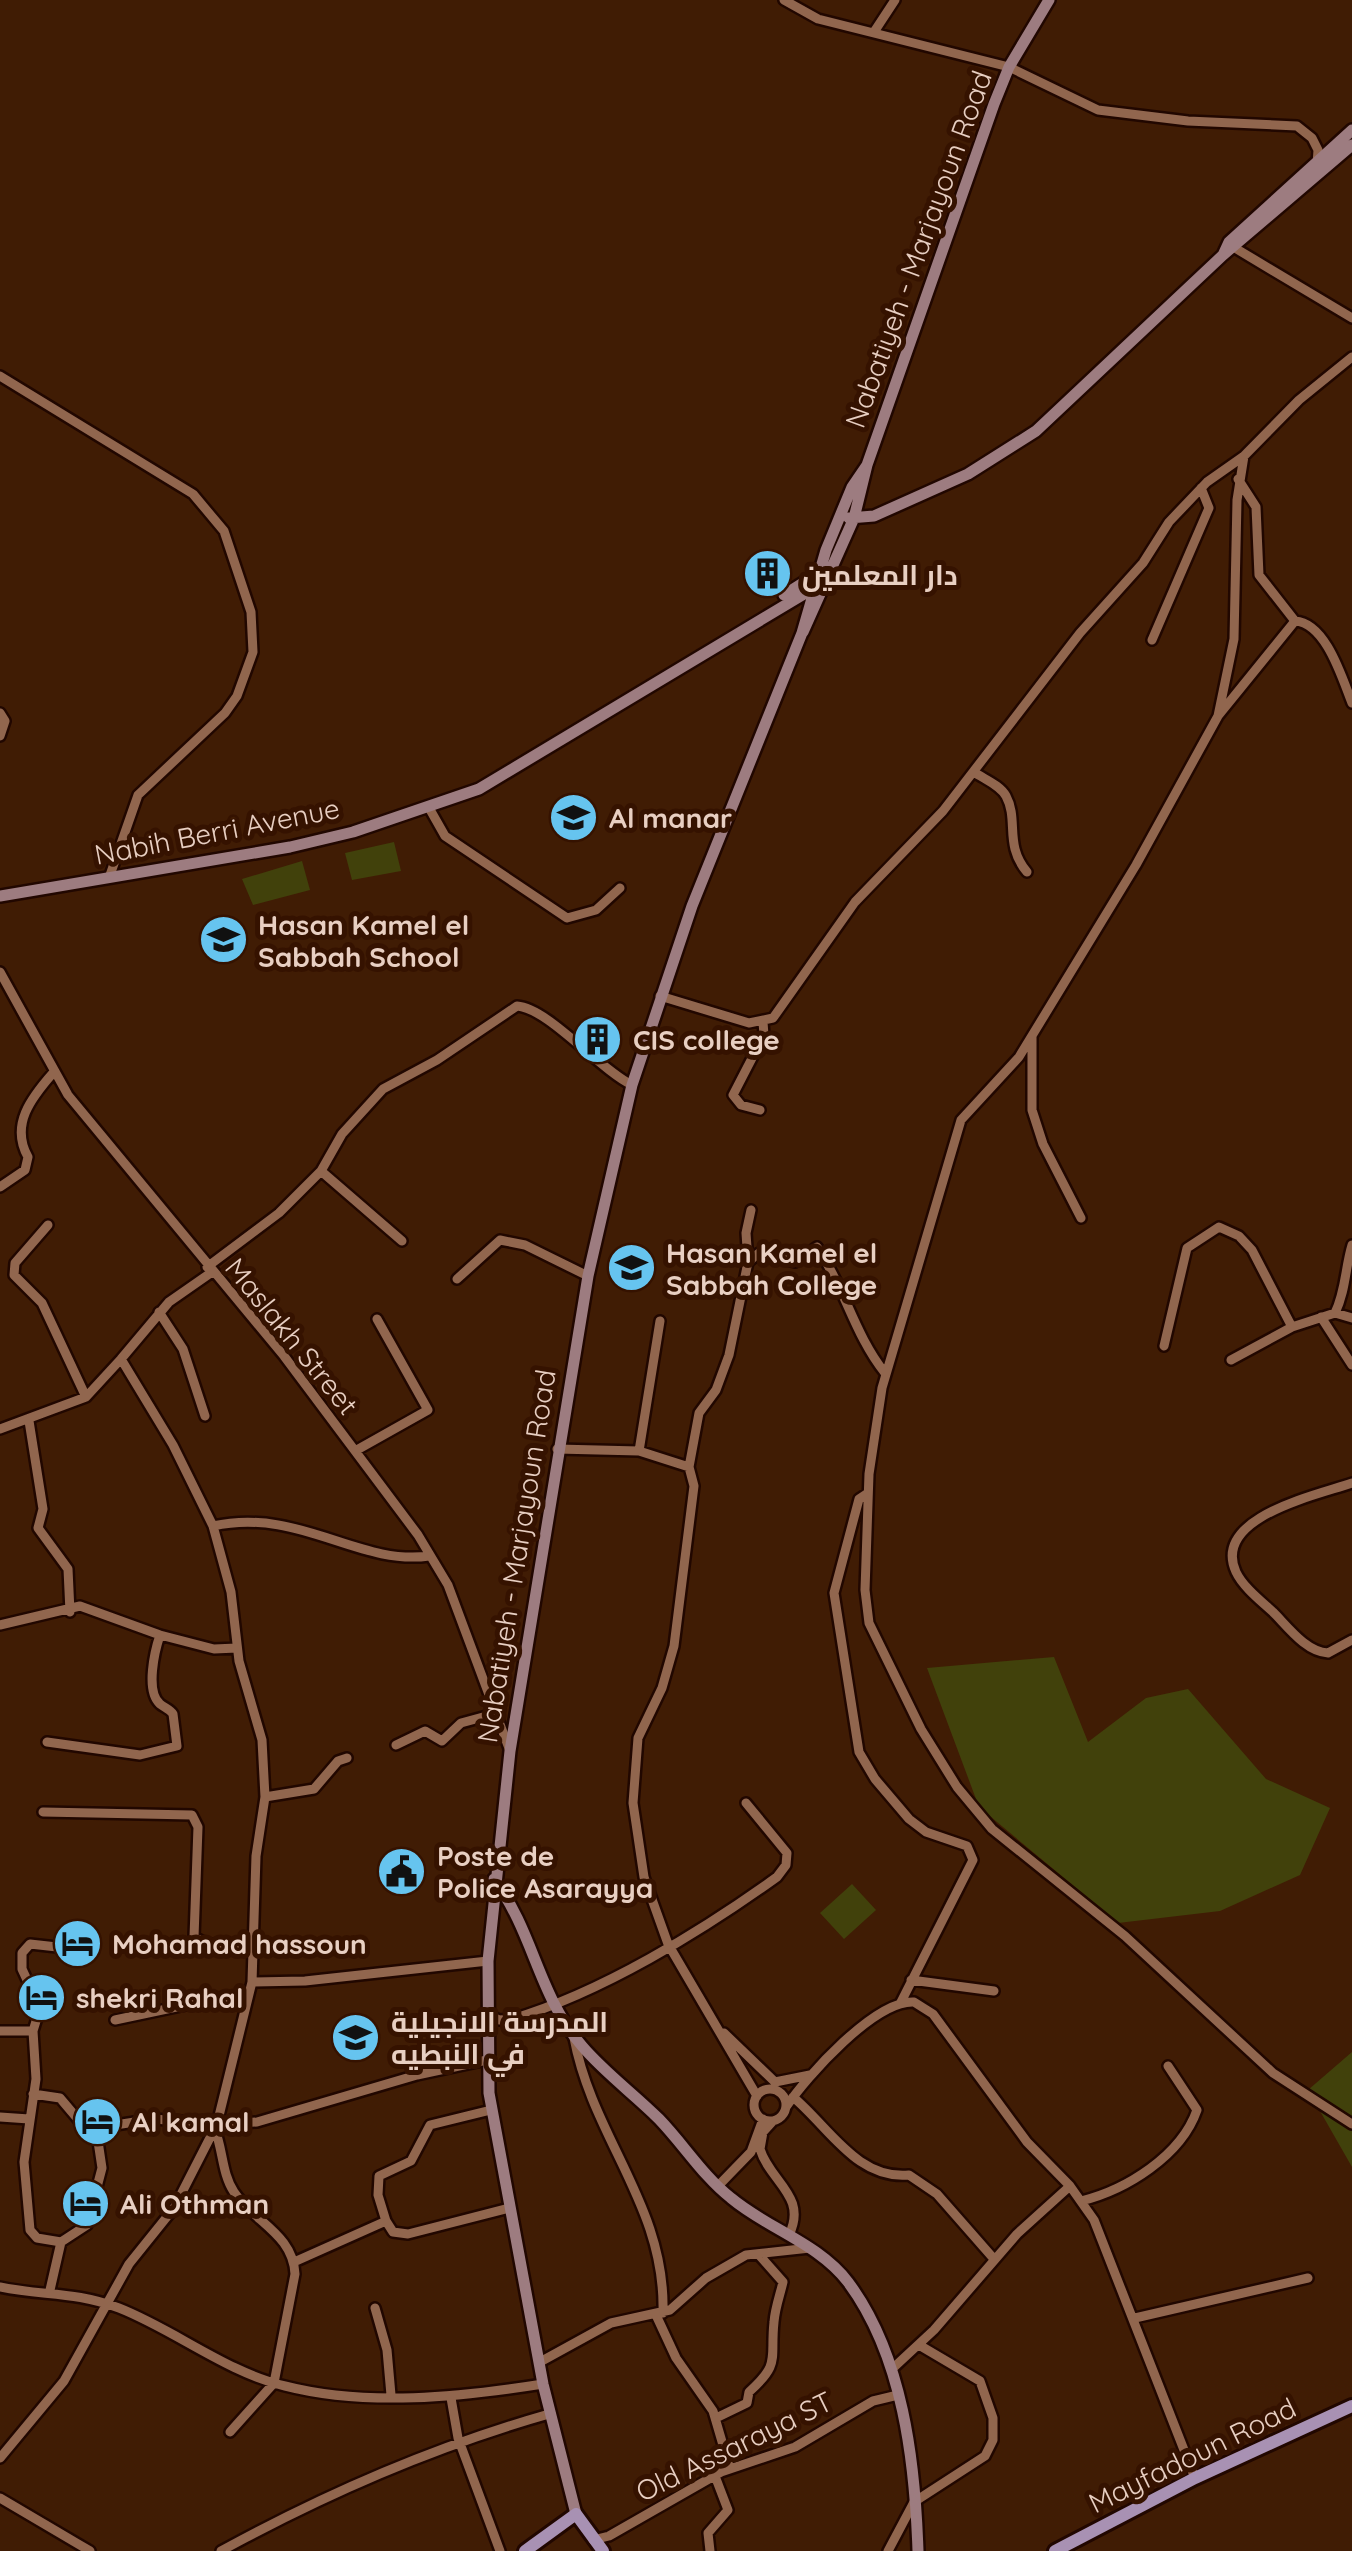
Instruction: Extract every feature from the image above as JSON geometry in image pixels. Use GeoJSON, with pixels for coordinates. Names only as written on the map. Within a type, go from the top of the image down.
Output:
{"type":"FeatureCollection","features":[{"type":"Feature","properties":{"kind":"main road","name":"Nabatiyeh - Marjayoun Road"},"geometry":{"type":"LineString","coordinates":[[824,576],[854,518],[867,465],[1009,67],[1049,0]]}},
{"type":"Feature","properties":{"kind":"main road"},"geometry":{"type":"LineString","coordinates":[[840,517],[890,510],[968,474],[1036,431],[1352,130]]}},
{"type":"Feature","properties":{"kind":"main road"},"geometry":{"type":"LineString","coordinates":[[1326,158],[1352,144]]}},
{"type":"Feature","properties":{"kind":"main road","name":"Nabatiyeh - Marjayoun Road"},"geometry":{"type":"LineString","coordinates":[[576,2514],[542,2384],[491,2110],[488,1961],[510,1751],[588,1276],[632,1085],[660,996],[824,576],[840,517],[867,465]]}},
{"type":"Feature","properties":{"kind":"main road","name":"Nabih Berri Avenue"},"geometry":{"type":"LineString","coordinates":[[0,896],[290,847],[479,789],[532,761],[824,576]]}},
{"type":"Feature","properties":{"kind":"main road"},"geometry":{"type":"LineString","coordinates":[[494,1879],[524,1924],[551,2004],[574,2035],[674,2134],[718,2186],[828,2261],[854,2292],[892,2369],[918,2551]]}},
{"type":"Feature","properties":{"kind":"main road","name":"Mayfadoun Road"},"geometry":{"type":"LineString","coordinates":[[1055,2551],[1195,2478],[1352,2406]]}},
{"type":"Feature","properties":{"kind":"main road"},"geometry":{"type":"LineString","coordinates":[[525,2551],[576,2514],[603,2551]]}},
{"type":"Feature","properties":{"kind":"main road"},"geometry":{"type":"LineString","coordinates":[[545,2536],[554,2551]]}},
{"type":"Feature","properties":{"kind":"street"},"geometry":{"type":"LineString","coordinates":[[784,0],[818,19],[1009,67],[1098,110],[1188,121],[1287,123],[1304,131],[1326,158]]}},
{"type":"Feature","properties":{"kind":"street"},"geometry":{"type":"LineString","coordinates":[[874,32],[895,0]]}},
{"type":"Feature","properties":{"kind":"street"},"geometry":{"type":"LineString","coordinates":[[1229,249],[1352,318]]}},
{"type":"Feature","properties":{"kind":"street"},"geometry":{"type":"LineString","coordinates":[[660,996],[749,1023],[762,1022],[783,1008],[855,902],[974,772],[1080,633],[1201,488],[1244,456],[1299,400],[1352,356]]}},
{"type":"Feature","properties":{"kind":"street"},"geometry":{"type":"LineString","coordinates":[[0,376],[194,494],[224,531],[251,612],[253,652],[238,696],[226,714],[138,795],[109,878]]}},
{"type":"Feature","properties":{"kind":"street"},"geometry":{"type":"LineString","coordinates":[[1218,716],[1234,638],[1238,479],[1244,456]]}},
{"type":"Feature","properties":{"kind":"street"},"geometry":{"type":"LineString","coordinates":[[1238,479],[1256,507],[1259,575],[1295,620],[1307,623],[1320,636],[1352,703]]}},
{"type":"Feature","properties":{"kind":"street"},"geometry":{"type":"LineString","coordinates":[[1152,640],[1209,508],[1201,488]]}},
{"type":"Feature","properties":{"kind":"street"},"geometry":{"type":"LineString","coordinates":[[1295,620],[1218,716],[1136,865],[1010,1069],[961,1120],[936,1218],[885,1374],[868,1493],[865,1590],[869,1623],[922,1730],[957,1788],[992,1829],[1126,1936],[1258,2060],[1352,2124]]}},
{"type":"Feature","properties":{"kind":"street"},"geometry":{"type":"LineString","coordinates":[[0,713],[5,721],[0,736]]}},
{"type":"Feature","properties":{"kind":"street"},"geometry":{"type":"LineString","coordinates":[[974,772],[1001,789],[1009,801],[1013,849],[1027,872]]}},
{"type":"Feature","properties":{"kind":"street"},"geometry":{"type":"LineString","coordinates":[[428,806],[445,836],[566,918],[596,910],[620,888]]}},
{"type":"Feature","properties":{"kind":"street","name":"Maslakh Street"},"geometry":{"type":"LineString","coordinates":[[0,972],[52,1073],[284,1356],[405,1515],[448,1585],[510,1751]]}},
{"type":"Feature","properties":{"kind":"street"},"geometry":{"type":"LineString","coordinates":[[0,991],[12,990]]}},
{"type":"Feature","properties":{"kind":"street"},"geometry":{"type":"LineString","coordinates":[[0,1429],[86,1398],[159,1312],[279,1213],[321,1172],[342,1134],[383,1090],[437,1060],[517,1006],[537,1014],[598,1065],[632,1085]]}},
{"type":"Feature","properties":{"kind":"street"},"geometry":{"type":"LineString","coordinates":[[760,1110],[741,1105],[732,1095],[764,1035],[762,1022]]}},
{"type":"Feature","properties":{"kind":"street"},"geometry":{"type":"LineString","coordinates":[[1032,1034],[1032,1110],[1044,1144],[1081,1218]]}},
{"type":"Feature","properties":{"kind":"street"},"geometry":{"type":"LineString","coordinates":[[0,1188],[25,1170],[28,1157],[20,1143],[21,1124],[52,1073]]}},
{"type":"Feature","properties":{"kind":"street"},"geometry":{"type":"LineString","coordinates":[[321,1172],[402,1241]]}},
{"type":"Feature","properties":{"kind":"street"},"geometry":{"type":"LineString","coordinates":[[751,1210],[746,1233],[748,1262],[734,1341],[716,1390],[699,1413],[689,1467],[694,1486],[674,1646],[633,1761],[633,1803],[644,1877],[668,1944],[757,2096],[756,2112],[768,2120]]}},
{"type":"Feature","properties":{"kind":"street"},"geometry":{"type":"LineString","coordinates":[[48,1225],[14,1263],[14,1275],[42,1303],[86,1398]]}},
{"type":"Feature","properties":{"kind":"street"},"geometry":{"type":"LineString","coordinates":[[1164,1346],[1186,1248],[1218,1226],[1239,1236],[1252,1250],[1292,1327]]}},
{"type":"Feature","properties":{"kind":"street"},"geometry":{"type":"LineString","coordinates":[[457,1279],[490,1247],[511,1240],[588,1276]]}},
{"type":"Feature","properties":{"kind":"street"},"geometry":{"type":"LineString","coordinates":[[1335,1312],[1345,1293],[1345,1268],[1352,1244]]}},
{"type":"Feature","properties":{"kind":"street"},"geometry":{"type":"LineString","coordinates":[[748,1262],[760,1253],[795,1262],[817,1247],[840,1286],[859,1338],[885,1374]]}},
{"type":"Feature","properties":{"kind":"street"},"geometry":{"type":"LineString","coordinates":[[159,1312],[183,1349],[205,1416]]}},
{"type":"Feature","properties":{"kind":"street"},"geometry":{"type":"LineString","coordinates":[[1231,1360],[1292,1327],[1335,1312],[1352,1318]]}},
{"type":"Feature","properties":{"kind":"street"},"geometry":{"type":"LineString","coordinates":[[1321,1317],[1352,1365]]}},
{"type":"Feature","properties":{"kind":"street"},"geometry":{"type":"LineString","coordinates":[[355,1451],[428,1410],[377,1319]]}},
{"type":"Feature","properties":{"kind":"street"},"geometry":{"type":"LineString","coordinates":[[639,1451],[660,1321]]}},
{"type":"Feature","properties":{"kind":"street"},"geometry":{"type":"LineString","coordinates":[[0,2458],[72,2368],[104,2303],[137,2252],[174,2208],[216,2127],[252,1982],[256,1856],[266,1797],[262,1740],[236,1648],[230,1592],[213,1526],[173,1445],[121,1359]]}},
{"type":"Feature","properties":{"kind":"street"},"geometry":{"type":"LineString","coordinates":[[30,1421],[43,1509],[38,1528],[68,1569],[70,1612]]}},
{"type":"Feature","properties":{"kind":"street"},"geometry":{"type":"LineString","coordinates":[[557,1448],[639,1451],[689,1467]]}},
{"type":"Feature","properties":{"kind":"street"},"geometry":{"type":"LineString","coordinates":[[1352,1482],[1264,1514],[1237,1538],[1233,1559],[1241,1579],[1307,1645],[1328,1652],[1352,1640]]}},
{"type":"Feature","properties":{"kind":"street"},"geometry":{"type":"LineString","coordinates":[[718,2186],[750,2152],[768,2120],[786,2107],[830,2055],[901,2002],[974,1860],[967,1846],[926,1832],[909,1819],[874,1779],[859,1752],[834,1593],[859,1498],[868,1493]]}},
{"type":"Feature","properties":{"kind":"street"},"geometry":{"type":"LineString","coordinates":[[213,1526],[251,1520],[285,1523],[396,1556],[429,1556]]}},
{"type":"Feature","properties":{"kind":"street"},"geometry":{"type":"LineString","coordinates":[[0,1626],[70,1612],[80,1606],[160,1635],[214,1649],[236,1648]]}},
{"type":"Feature","properties":{"kind":"street"},"geometry":{"type":"LineString","coordinates":[[46,1742],[140,1755],[178,1746],[173,1714],[158,1702],[155,1692],[153,1661],[160,1635]]}},
{"type":"Feature","properties":{"kind":"street"},"geometry":{"type":"LineString","coordinates":[[396,1745],[425,1731],[442,1741],[461,1724],[494,1714]]}},
{"type":"Feature","properties":{"kind":"street"},"geometry":{"type":"LineString","coordinates":[[266,1797],[314,1790],[338,1760],[347,1758]]}},
{"type":"Feature","properties":{"kind":"street"},"geometry":{"type":"LineString","coordinates":[[489,2015],[512,2019],[551,2004],[668,1944],[744,1900],[784,1870],[784,1848],[746,1804]]}},
{"type":"Feature","properties":{"kind":"street"},"geometry":{"type":"LineString","coordinates":[[43,1812],[192,1815],[198,1827],[194,1937],[207,1944],[254,1947]]}},
{"type":"Feature","properties":{"kind":"street"},"geometry":{"type":"LineString","coordinates":[[61,2242],[30,2232],[24,2162],[34,2094],[33,2031],[40,2008],[22,1969],[23,1950],[34,1943],[66,1948]]}},
{"type":"Feature","properties":{"kind":"street"},"geometry":{"type":"LineString","coordinates":[[252,1982],[291,1982],[488,1961]]}},
{"type":"Feature","properties":{"kind":"street"},"geometry":{"type":"LineString","coordinates":[[910,1980],[994,1992]]}},
{"type":"Feature","properties":{"kind":"street"},"geometry":{"type":"LineString","coordinates":[[115,2020],[200,2002],[246,1998]]}},
{"type":"Feature","properties":{"kind":"street"},"geometry":{"type":"LineString","coordinates":[[901,2002],[917,2003],[933,2014],[1026,2142],[1070,2186],[1102,2236],[1195,2478]]}},
{"type":"Feature","properties":{"kind":"street"},"geometry":{"type":"LineString","coordinates":[[719,2029],[785,2098],[786,2107]]}},
{"type":"Feature","properties":{"kind":"street"},"geometry":{"type":"LineString","coordinates":[[0,2031],[33,2031]]}},
{"type":"Feature","properties":{"kind":"street"},"geometry":{"type":"LineString","coordinates":[[574,2035],[593,2102],[644,2205],[661,2275],[659,2314],[676,2358],[716,2418],[730,2469]]}},
{"type":"Feature","properties":{"kind":"street"},"geometry":{"type":"LineString","coordinates":[[34,2094],[60,2098],[82,2124],[96,2128],[154,2119],[216,2127],[257,2122],[418,2074],[487,2060]]}},
{"type":"Feature","properties":{"kind":"street"},"geometry":{"type":"LineString","coordinates":[[1080,2201],[1130,2184],[1172,2148],[1193,2120],[1197,2110],[1194,2099],[1168,2066]]}},
{"type":"Feature","properties":{"kind":"street"},"geometry":{"type":"LineString","coordinates":[[757,2096],[774,2086],[810,2076]]}},
{"type":"Feature","properties":{"kind":"street"},"geometry":{"type":"LineString","coordinates":[[793,2097],[867,2167],[889,2177],[909,2175],[936,2194],[994,2259]]}},
{"type":"Feature","properties":{"kind":"street"},"geometry":{"type":"LineString","coordinates":[[491,2110],[430,2126],[411,2160],[379,2176],[378,2195],[393,2232],[408,2234],[509,2208]]}},
{"type":"Feature","properties":{"kind":"street"},"geometry":{"type":"LineString","coordinates":[[0,2117],[29,2120]]}},
{"type":"Feature","properties":{"kind":"street"},"geometry":{"type":"LineString","coordinates":[[768,2120],[760,2149],[792,2198],[795,2218],[789,2235]]}},
{"type":"Feature","properties":{"kind":"street"},"geometry":{"type":"LineString","coordinates":[[216,2127],[233,2190],[275,2232],[294,2262],[294,2293],[274,2383],[230,2432]]}},
{"type":"Feature","properties":{"kind":"street"},"geometry":{"type":"LineString","coordinates":[[50,2290],[61,2242],[88,2222],[102,2168],[96,2128]]}},
{"type":"Feature","properties":{"kind":"street"},"geometry":{"type":"LineString","coordinates":[[892,2369],[919,2345],[994,2259],[1070,2186]]}},
{"type":"Feature","properties":{"kind":"street"},"geometry":{"type":"LineString","coordinates":[[294,2262],[386,2221]]}},
{"type":"Feature","properties":{"kind":"street"},"geometry":{"type":"LineString","coordinates":[[540,2362],[611,2323],[659,2314],[726,2264],[757,2254],[810,2248]]}},
{"type":"Feature","properties":{"kind":"street"},"geometry":{"type":"LineString","coordinates":[[716,2418],[747,2402],[749,2392],[765,2380],[774,2360],[773,2326],[783,2282],[757,2254]]}},
{"type":"Feature","properties":{"kind":"street"},"geometry":{"type":"LineString","coordinates":[[1135,2318],[1308,2278]]}},
{"type":"Feature","properties":{"kind":"street"},"geometry":{"type":"LineString","coordinates":[[0,2288],[26,2293],[50,2290],[104,2303],[274,2383],[451,2398],[542,2384]]}},
{"type":"Feature","properties":{"kind":"street"},"geometry":{"type":"LineString","coordinates":[[375,2308],[387,2350],[390,2395]]}},
{"type":"Feature","properties":{"kind":"street"},"geometry":{"type":"LineString","coordinates":[[888,2551],[914,2502],[985,2456],[993,2440],[992,2418],[980,2381],[919,2345]]}},
{"type":"Feature","properties":{"kind":"street","name":"Old Assaraya ST"},"geometry":{"type":"LineString","coordinates":[[592,2540],[609,2536],[730,2469],[795,2446],[873,2401],[898,2395]]}},
{"type":"Feature","properties":{"kind":"street"},"geometry":{"type":"LineString","coordinates":[[451,2398],[460,2439],[500,2551]]}},
{"type":"Feature","properties":{"kind":"street"},"geometry":{"type":"LineString","coordinates":[[221,2551],[392,2465],[460,2439],[549,2414]]}},
{"type":"Feature","properties":{"kind":"street"},"geometry":{"type":"LineString","coordinates":[[710,2551],[708,2533],[728,2510],[715,2476]]}},
{"type":"Feature","properties":{"kind":"street"},"geometry":{"type":"LineString","coordinates":[[0,2498],[90,2551]]}},
{"type":"Feature","properties":{"kind":"street"},"geometry":{"type":"LineString","coordinates":[[240,2540],[246,2551]]}},
{"type":"Feature","properties":{"kind":"shaded area"},"geometry":{"type":"Polygon","coordinates":[[[394,842],[401,871],[352,880],[345,853],[394,842]]]}},
{"type":"Feature","properties":{"kind":"shaded area"},"geometry":{"type":"Polygon","coordinates":[[[302,861],[310,890],[253,905],[242,879],[302,861]]]}},
{"type":"Feature","properties":{"kind":"shaded area"},"geometry":{"type":"Polygon","coordinates":[[[1054,1657],[1088,1742],[1146,1698],[1188,1689],[1266,1779],[1330,1808],[1300,1875],[1220,1911],[1118,1923],[979,1807],[927,1668],[1054,1657]]]}},
{"type":"Feature","properties":{"kind":"shaded area"},"geometry":{"type":"Polygon","coordinates":[[[852,1884],[876,1910],[844,1939],[820,1913],[852,1884]]]}},
{"type":"Feature","properties":{"kind":"shaded area"},"geometry":{"type":"Polygon","coordinates":[[[1352,2052],[1352,2167],[1308,2090],[1352,2052]]]}},
{"type":"Feature","properties":{"kind":"place","name":"دار المعلمين"},"geometry":{"type":"Point","coordinates":[767,574]}},
{"type":"Feature","properties":{"kind":"place","name":"Al manar"},"geometry":{"type":"Point","coordinates":[574,817]}},
{"type":"Feature","properties":{"kind":"place","name":"Hasan Kamel el Sabbah School"},"geometry":{"type":"Point","coordinates":[223,940]}},
{"type":"Feature","properties":{"kind":"place","name":"CIS college"},"geometry":{"type":"Point","coordinates":[598,1039]}},
{"type":"Feature","properties":{"kind":"place","name":"Hasan Kamel el Sabbah College"},"geometry":{"type":"Point","coordinates":[631,1268]}},
{"type":"Feature","properties":{"kind":"place","name":"Poste de Police Asarayya"},"geometry":{"type":"Point","coordinates":[402,1871]}},
{"type":"Feature","properties":{"kind":"place","name":"Mohamad hassoun"},"geometry":{"type":"Point","coordinates":[77,1943]}},
{"type":"Feature","properties":{"kind":"place","name":"shekri Rahal"},"geometry":{"type":"Point","coordinates":[41,1997]}},
{"type":"Feature","properties":{"kind":"place","name":"المدرسة الانجيلية في النبطيه"},"geometry":{"type":"Point","coordinates":[356,2037]}},
{"type":"Feature","properties":{"kind":"place","name":"Al kamal"},"geometry":{"type":"Point","coordinates":[97,2121]}},
{"type":"Feature","properties":{"kind":"place","name":"Ali Othman"},"geometry":{"type":"Point","coordinates":[85,2203]}}]}
